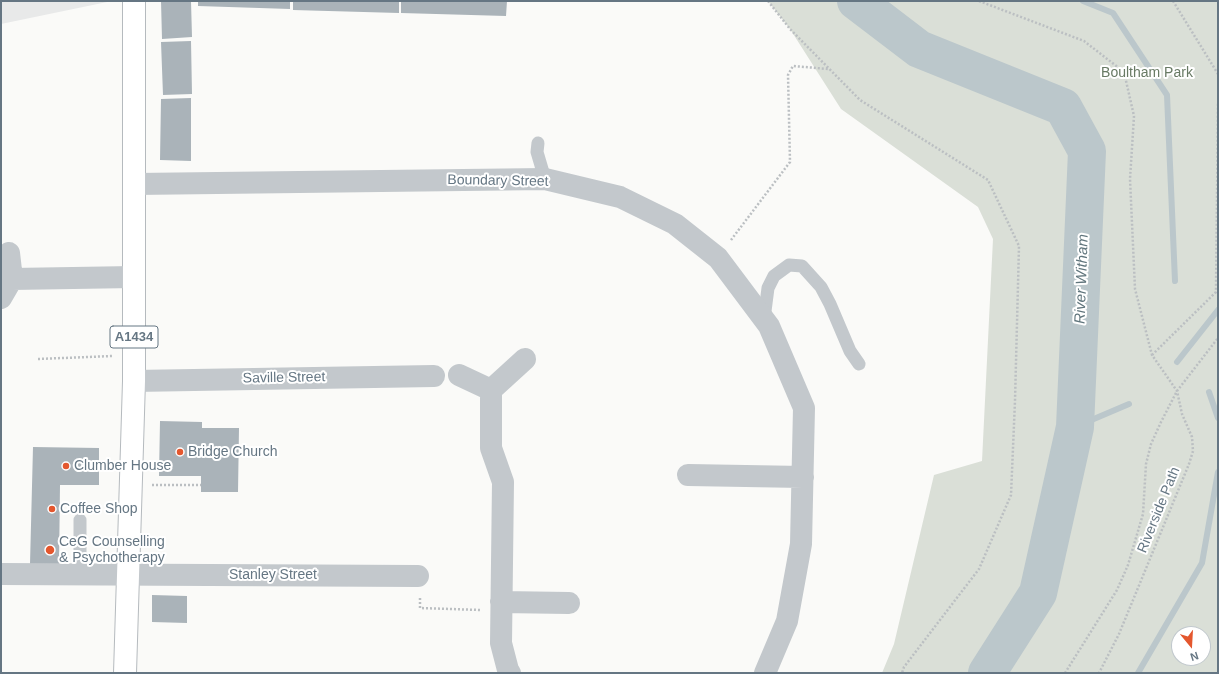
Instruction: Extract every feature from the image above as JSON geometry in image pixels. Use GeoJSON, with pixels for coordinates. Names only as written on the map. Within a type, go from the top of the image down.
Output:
{"type":"FeatureCollection","features":[{"type":"Feature","properties":{"kind":"main road","name":"A1434"},"geometry":{"type":"LineString","coordinates":[[125,673],[134,381],[134,1]]}},
{"type":"Feature","properties":{"kind":"street","name":"Boundary Street"},"geometry":{"type":"LineString","coordinates":[[135,184],[545,179],[620,197],[675,224],[718,258],[769,326],[804,408],[800,544],[787,621],[765,673]]}},
{"type":"Feature","properties":{"kind":"street"},"geometry":{"type":"LineString","coordinates":[[1,298],[12,279],[10,253]]}},
{"type":"Feature","properties":{"kind":"street"},"geometry":{"type":"LineString","coordinates":[[12,279],[134,277]]}},
{"type":"Feature","properties":{"kind":"street"},"geometry":{"type":"LineString","coordinates":[[510,673],[501,643],[503,482],[491,448],[491,390],[525,359]]}},
{"type":"Feature","properties":{"kind":"street"},"geometry":{"type":"LineString","coordinates":[[459,374],[491,390]]}},
{"type":"Feature","properties":{"kind":"street","name":"Saville Street"},"geometry":{"type":"LineString","coordinates":[[134,381],[434,376]]}},
{"type":"Feature","properties":{"kind":"street"},"geometry":{"type":"LineString","coordinates":[[688,475],[803,477]]}},
{"type":"Feature","properties":{"kind":"street","name":"Stanley Street"},"geometry":{"type":"LineString","coordinates":[[1,574],[418,576]]}},
{"type":"Feature","properties":{"kind":"street"},"geometry":{"type":"LineString","coordinates":[[501,606],[569,603]]}},
{"type":"Feature","properties":{"kind":"lane"},"geometry":{"type":"LineString","coordinates":[[538,143],[537,152],[545,179]]}},
{"type":"Feature","properties":{"kind":"lane"},"geometry":{"type":"LineString","coordinates":[[764,319],[768,288],[774,276],[789,265],[802,266],[821,287],[850,351],[859,364]]}},
{"type":"Feature","properties":{"kind":"lane"},"geometry":{"type":"LineString","coordinates":[[80,520],[80,574]]}},
{"type":"Feature","properties":{"kind":"path"},"geometry":{"type":"LineString","coordinates":[[768,1],[790,29],[860,100],[988,180],[1019,246],[1011,495],[979,568],[904,667],[902,673]]}},
{"type":"Feature","properties":{"kind":"path"},"geometry":{"type":"LineString","coordinates":[[980,1],[1084,41],[1124,72],[1134,116],[1130,179],[1136,289],[1152,355]]}},
{"type":"Feature","properties":{"kind":"path"},"geometry":{"type":"LineString","coordinates":[[1173,1],[1218,74]]}},
{"type":"Feature","properties":{"kind":"path"},"geometry":{"type":"LineString","coordinates":[[718,258],[790,162],[788,75],[793,66],[829,69]]}},
{"type":"Feature","properties":{"kind":"path"},"geometry":{"type":"LineString","coordinates":[[1152,355],[1216,292],[1218,103]]}},
{"type":"Feature","properties":{"kind":"path"},"geometry":{"type":"LineString","coordinates":[[1065,673],[1117,590],[1128,565],[1143,514],[1146,464],[1152,444],[1177,391],[1218,338]]}},
{"type":"Feature","properties":{"kind":"path"},"geometry":{"type":"LineString","coordinates":[[38,360],[134,355]]}},
{"type":"Feature","properties":{"kind":"path","name":"Riverside Path"},"geometry":{"type":"LineString","coordinates":[[1099,673],[1119,634],[1193,450],[1192,437],[1182,414],[1177,391],[1152,355]]}},
{"type":"Feature","properties":{"kind":"path"},"geometry":{"type":"LineString","coordinates":[[131,485],[201,485]]}},
{"type":"Feature","properties":{"kind":"path"},"geometry":{"type":"LineString","coordinates":[[418,576],[420,608],[501,606]]}},
{"type":"Feature","properties":{"kind":"shaded area"},"geometry":{"type":"Polygon","coordinates":[[[1,1],[112,1],[1,24],[1,1]]]}},
{"type":"Feature","properties":{"kind":"green space","name":"Boultham Park"},"geometry":{"type":"Polygon","coordinates":[[[768,1],[1218,1],[1218,673],[882,673],[894,644],[934,475],[982,461],[993,239],[978,207],[841,109],[790,29],[768,1]]]}},
{"type":"Feature","properties":{"kind":"building"},"geometry":{"type":"Polygon","coordinates":[[[161,1],[191,1],[192,37],[162,39],[161,1]]]}},
{"type":"Feature","properties":{"kind":"building"},"geometry":{"type":"Polygon","coordinates":[[[198,1],[290,1],[290,9],[198,6],[198,1]]]}},
{"type":"Feature","properties":{"kind":"building"},"geometry":{"type":"Polygon","coordinates":[[[293,1],[399,1],[399,13],[293,10],[293,1]]]}},
{"type":"Feature","properties":{"kind":"building"},"geometry":{"type":"Polygon","coordinates":[[[401,1],[507,1],[506,16],[401,13],[401,1]]]}},
{"type":"Feature","properties":{"kind":"building"},"geometry":{"type":"Polygon","coordinates":[[[191,41],[192,94],[163,95],[161,42],[191,41]]]}},
{"type":"Feature","properties":{"kind":"building"},"geometry":{"type":"Polygon","coordinates":[[[191,98],[191,161],[160,160],[161,99],[191,98]]]}},
{"type":"Feature","properties":{"kind":"building"},"geometry":{"type":"Polygon","coordinates":[[[160,421],[202,422],[202,428],[239,428],[238,492],[201,492],[201,476],[159,476],[160,421]]]}},
{"type":"Feature","properties":{"kind":"building"},"geometry":{"type":"Polygon","coordinates":[[[33,447],[99,448],[99,485],[60,485],[59,565],[30,564],[33,447]]]}},
{"type":"Feature","properties":{"kind":"building"},"geometry":{"type":"Polygon","coordinates":[[[152,595],[187,596],[187,623],[152,622],[152,595]]]}},
{"type":"Feature","properties":{"kind":"waterway","name":"River Witham"},"geometry":{"type":"LineString","coordinates":[[856,1],[919,49],[1063,107],[1087,151],[1075,427],[1038,593],[987,673]]}},
{"type":"Feature","properties":{"kind":"waterway"},"geometry":{"type":"LineString","coordinates":[[1083,1],[1113,13],[1167,95],[1175,281]]}},
{"type":"Feature","properties":{"kind":"waterway"},"geometry":{"type":"LineString","coordinates":[[1177,362],[1218,310]]}},
{"type":"Feature","properties":{"kind":"waterway"},"geometry":{"type":"LineString","coordinates":[[1209,392],[1218,418]]}},
{"type":"Feature","properties":{"kind":"waterway"},"geometry":{"type":"LineString","coordinates":[[1075,427],[1129,404]]}},
{"type":"Feature","properties":{"kind":"waterway"},"geometry":{"type":"LineString","coordinates":[[1138,673],[1202,563],[1218,472]]}},
{"type":"Feature","properties":{"kind":"place","name":"Bridge Church"},"geometry":{"type":"Point","coordinates":[180,452]}},
{"type":"Feature","properties":{"kind":"place","name":"Clumber House"},"geometry":{"type":"Point","coordinates":[66,466]}},
{"type":"Feature","properties":{"kind":"place","name":"Coffee Shop"},"geometry":{"type":"Point","coordinates":[52,509]}},
{"type":"Feature","properties":{"kind":"place","name":"CeG Counselling & Psychotherapy"},"geometry":{"type":"Point","coordinates":[50,550]}}]}
